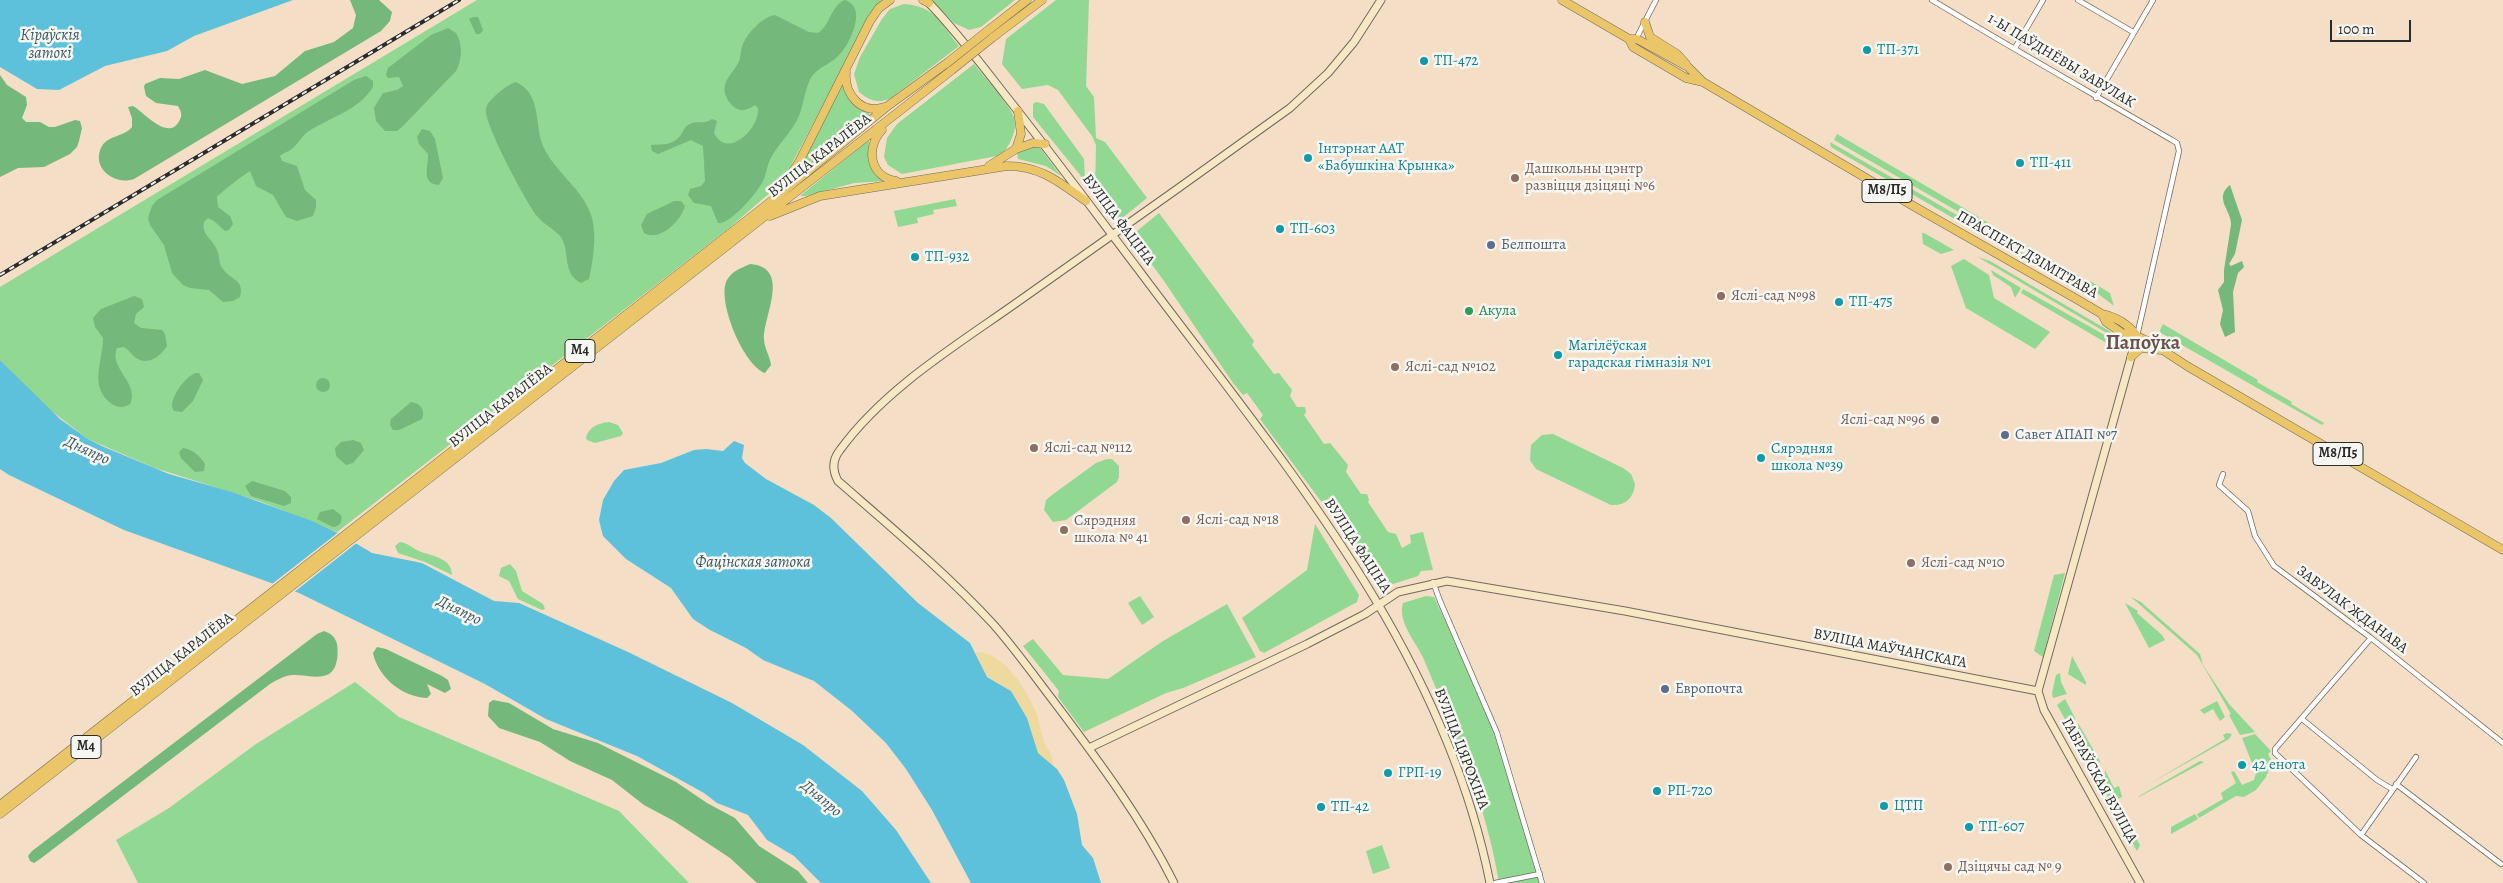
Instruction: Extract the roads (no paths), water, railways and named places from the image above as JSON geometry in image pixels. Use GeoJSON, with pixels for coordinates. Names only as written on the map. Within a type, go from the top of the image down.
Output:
{"type":"FeatureCollection","features":[{"type":"Feature","properties":{"kind":"main road"},"geometry":{"type":"LineString","coordinates":[[774,199],[799,162],[870,21],[879,8],[890,0]]}},
{"type":"Feature","properties":{"kind":"main road","name":"ВУЛІЦА КАРАЛЁВА"},"geometry":{"type":"LineString","coordinates":[[0,814],[170,677],[421,481],[762,220],[897,113],[1027,0]]}},
{"type":"Feature","properties":{"kind":"main road","name":"ВУЛІЦА КАРАЛЁВА"},"geometry":{"type":"LineString","coordinates":[[989,35],[1042,0]]}},
{"type":"Feature","properties":{"kind":"main road"},"geometry":{"type":"LineString","coordinates":[[1174,883],[1136,818],[1089,748],[994,625],[923,554],[838,481],[834,474],[833,464],[839,451],[872,412],[939,358],[1290,108],[1328,73],[1354,42],[1381,0]]}},
{"type":"Feature","properties":{"kind":"main road","name":"ПРАСПЕКТ ДЗІМІТРАВА"},"geometry":{"type":"LineString","coordinates":[[1562,0],[1633,41],[1686,78],[1703,82],[2102,314],[2106,322],[2122,333],[2137,336],[2163,350],[2503,550]]}},
{"type":"Feature","properties":{"kind":"main road","name":"ВУЛІЦА ФАЦІНА"},"geometry":{"type":"LineString","coordinates":[[926,1],[950,24],[1045,144],[1328,524],[1380,604],[1307,644],[1089,748]]}},
{"type":"Feature","properties":{"kind":"main road"},"geometry":{"type":"LineString","coordinates":[[1645,22],[1650,36],[1677,54],[1703,82]]}},
{"type":"Feature","properties":{"kind":"main road"},"geometry":{"type":"LineString","coordinates":[[1633,41],[1688,67]]}},
{"type":"Feature","properties":{"kind":"main road"},"geometry":{"type":"LineString","coordinates":[[847,67],[846,88],[860,105],[878,109],[888,105]]}},
{"type":"Feature","properties":{"kind":"main road","name":"ВУЛІЦА КАРАЛЁВА"},"geometry":{"type":"LineString","coordinates":[[421,481],[774,199],[888,105],[949,67]]}},
{"type":"Feature","properties":{"kind":"main road"},"geometry":{"type":"LineString","coordinates":[[1016,149],[1021,134],[1018,112]]}},
{"type":"Feature","properties":{"kind":"main road"},"geometry":{"type":"LineString","coordinates":[[897,113],[875,137],[872,146],[872,161],[881,176],[888,180],[905,183]]}},
{"type":"Feature","properties":{"kind":"main road"},"geometry":{"type":"LineString","coordinates":[[986,167],[1016,149],[1033,143],[1045,144]]}},
{"type":"Feature","properties":{"kind":"main road"},"geometry":{"type":"LineString","coordinates":[[762,220],[820,196],[905,183],[986,167],[1025,166],[1046,173],[1086,201]]}},
{"type":"Feature","properties":{"kind":"main road"},"geometry":{"type":"LineString","coordinates":[[2038,691],[2137,336]]}},
{"type":"Feature","properties":{"kind":"main road"},"geometry":{"type":"LineString","coordinates":[[2131,357],[2141,348],[2163,350]]}},
{"type":"Feature","properties":{"kind":"main road","name":"ВУЛІЦА МАЎЧАНСКАГА"},"geometry":{"type":"LineString","coordinates":[[1380,604],[1398,592],[1433,582],[1460,581],[2038,691]]}},
{"type":"Feature","properties":{"kind":"main road","name":"ВУЛІЦА ЦЯРОХІНА"},"geometry":{"type":"LineString","coordinates":[[1380,604],[1439,721],[1476,828],[1490,883]]}},
{"type":"Feature","properties":{"kind":"main road","name":"ВУЛІЦА КАРАЛЁВА"},"geometry":{"type":"LineString","coordinates":[[0,805],[170,677]]}},
{"type":"Feature","properties":{"kind":"main road","name":"ГАБРАЎСКАЯ ВУЛІЦА"},"geometry":{"type":"LineString","coordinates":[[2038,691],[2044,710],[2140,883]]}},
{"type":"Feature","properties":{"kind":"street"},"geometry":{"type":"LineString","coordinates":[[1633,41],[1656,0]]}},
{"type":"Feature","properties":{"kind":"street","name":"1-Ы ПАЎДНЁВЫ ЗАВУЛАК"},"geometry":{"type":"LineString","coordinates":[[1932,0],[2016,48],[2096,98],[2177,143],[2179,151],[2137,336]]}},
{"type":"Feature","properties":{"kind":"street"},"geometry":{"type":"LineString","coordinates":[[1941,5],[1944,0]]}},
{"type":"Feature","properties":{"kind":"street"},"geometry":{"type":"LineString","coordinates":[[2016,48],[2043,0]]}},
{"type":"Feature","properties":{"kind":"street"},"geometry":{"type":"LineString","coordinates":[[2078,0],[2133,32]]}},
{"type":"Feature","properties":{"kind":"street"},"geometry":{"type":"LineString","coordinates":[[2096,98],[2153,0]]}},
{"type":"Feature","properties":{"kind":"street","name":"ЗАВУЛАК ЖДАНАВА"},"geometry":{"type":"LineString","coordinates":[[2222,474],[2219,485],[2248,511],[2255,536],[2274,566],[2371,638],[2503,743]]}},
{"type":"Feature","properties":{"kind":"street"},"geometry":{"type":"LineString","coordinates":[[1433,582],[1497,733],[1542,883]]}},
{"type":"Feature","properties":{"kind":"street"},"geometry":{"type":"LineString","coordinates":[[2371,638],[2275,749],[2276,757],[2361,835],[2424,883]]}},
{"type":"Feature","properties":{"kind":"street"},"geometry":{"type":"LineString","coordinates":[[2302,718],[2378,780],[2394,787],[2501,864]]}},
{"type":"Feature","properties":{"kind":"street"},"geometry":{"type":"LineString","coordinates":[[2361,835],[2416,758]]}},
{"type":"Feature","properties":{"kind":"street"},"geometry":{"type":"LineString","coordinates":[[1495,883],[1540,874]]}},
{"type":"Feature","properties":{"kind":"water","name":"Кіраўскія затокі"},"geometry":{"type":"Polygon","coordinates":[[[0,0],[293,0],[194,36],[167,51],[105,66],[59,90],[37,89],[0,67],[0,0]]]}},
{"type":"Feature","properties":{"kind":"water","name":"Дняпро"},"geometry":{"type":"Polygon","coordinates":[[[0,360],[60,419],[88,439],[104,447],[169,474],[232,492],[312,521],[342,535],[372,553],[422,563],[494,601],[519,603],[628,652],[732,703],[803,745],[862,791],[896,830],[931,883],[821,883],[794,856],[767,840],[748,815],[717,803],[704,793],[637,756],[546,719],[485,684],[299,593],[124,530],[9,475],[0,469],[0,360]]]}},
{"type":"Feature","properties":{"kind":"water","name":"Фацінская затока"},"geometry":{"type":"Polygon","coordinates":[[[734,441],[744,445],[742,458],[745,463],[766,479],[814,505],[831,518],[918,603],[970,643],[987,677],[1011,691],[1027,718],[1038,753],[1057,769],[1064,780],[1077,814],[1082,845],[1093,858],[1101,883],[971,883],[932,810],[906,769],[886,743],[851,710],[814,681],[763,660],[746,648],[693,619],[671,588],[626,559],[603,536],[599,520],[603,500],[614,481],[624,470],[661,463],[694,450],[723,451],[734,441]]]}},
{"type":"Feature","properties":{"kind":"railway"},"geometry":{"type":"LineString","coordinates":[[0,275],[459,0]]}},
{"type":"Feature","properties":{"kind":"place","name":"ТП-371"},"geometry":{"type":"Point","coordinates":[1867,50]}},
{"type":"Feature","properties":{"kind":"place","name":"ТП-472"},"geometry":{"type":"Point","coordinates":[1424,61]}},
{"type":"Feature","properties":{"kind":"place","name":"Інтэрнат ААТ «Бабушкіна Крынка»"},"geometry":{"type":"Point","coordinates":[1308,158]}},
{"type":"Feature","properties":{"kind":"place","name":"ТП-411"},"geometry":{"type":"Point","coordinates":[2020,163]}},
{"type":"Feature","properties":{"kind":"place","name":"Дашкольны цэнтр развіцця дзіцяці №6"},"geometry":{"type":"Point","coordinates":[1515,178]}},
{"type":"Feature","properties":{"kind":"place","name":"ТП-603"},"geometry":{"type":"Point","coordinates":[1280,229]}},
{"type":"Feature","properties":{"kind":"place","name":"Белпошта"},"geometry":{"type":"Point","coordinates":[1491,245]}},
{"type":"Feature","properties":{"kind":"place","name":"ТП-932"},"geometry":{"type":"Point","coordinates":[915,257]}},
{"type":"Feature","properties":{"kind":"place","name":"Яслі-сад №98"},"geometry":{"type":"Point","coordinates":[1721,296]}},
{"type":"Feature","properties":{"kind":"place","name":"ТП-475"},"geometry":{"type":"Point","coordinates":[1839,302]}},
{"type":"Feature","properties":{"kind":"place","name":"Акула"},"geometry":{"type":"Point","coordinates":[1469,311]}},
{"type":"Feature","properties":{"kind":"place","name":"Магілёўская гарадская гімназія №1"},"geometry":{"type":"Point","coordinates":[1558,355]}},
{"type":"Feature","properties":{"kind":"place","name":"Яслі-сад №102"},"geometry":{"type":"Point","coordinates":[1395,367]}},
{"type":"Feature","properties":{"kind":"place","name":"Яслі-сад №96"},"geometry":{"type":"Point","coordinates":[1935,420]}},
{"type":"Feature","properties":{"kind":"place","name":"Савет АПАП №7"},"geometry":{"type":"Point","coordinates":[2005,435]}},
{"type":"Feature","properties":{"kind":"place","name":"Яслі-сад №112"},"geometry":{"type":"Point","coordinates":[1034,448]}},
{"type":"Feature","properties":{"kind":"place","name":"Сярэдняя школа №39"},"geometry":{"type":"Point","coordinates":[1761,458]}},
{"type":"Feature","properties":{"kind":"place","name":"Яслі-сад №18"},"geometry":{"type":"Point","coordinates":[1186,520]}},
{"type":"Feature","properties":{"kind":"place","name":"Сярэдняя школа № 41"},"geometry":{"type":"Point","coordinates":[1064,530]}},
{"type":"Feature","properties":{"kind":"place","name":"Яслі-сад №10"},"geometry":{"type":"Point","coordinates":[1911,563]}},
{"type":"Feature","properties":{"kind":"place","name":"Европочта"},"geometry":{"type":"Point","coordinates":[1665,689]}},
{"type":"Feature","properties":{"kind":"place","name":"42 енота"},"geometry":{"type":"Point","coordinates":[2242,765]}},
{"type":"Feature","properties":{"kind":"place","name":"ГРП-19"},"geometry":{"type":"Point","coordinates":[1388,773]}},
{"type":"Feature","properties":{"kind":"place","name":"РП-720"},"geometry":{"type":"Point","coordinates":[1657,791]}},
{"type":"Feature","properties":{"kind":"place","name":"ЦТП"},"geometry":{"type":"Point","coordinates":[1884,806]}},
{"type":"Feature","properties":{"kind":"place","name":"ТП-42"},"geometry":{"type":"Point","coordinates":[1321,807]}},
{"type":"Feature","properties":{"kind":"place","name":"ТП-607"},"geometry":{"type":"Point","coordinates":[1969,827]}},
{"type":"Feature","properties":{"kind":"place","name":"Дзіцячы сад № 9"},"geometry":{"type":"Point","coordinates":[1948,867]}},
{"type":"Feature","properties":{"kind":"district","name":"Папоўка"},"geometry":{"type":"Point","coordinates":[2143,344]}}]}
